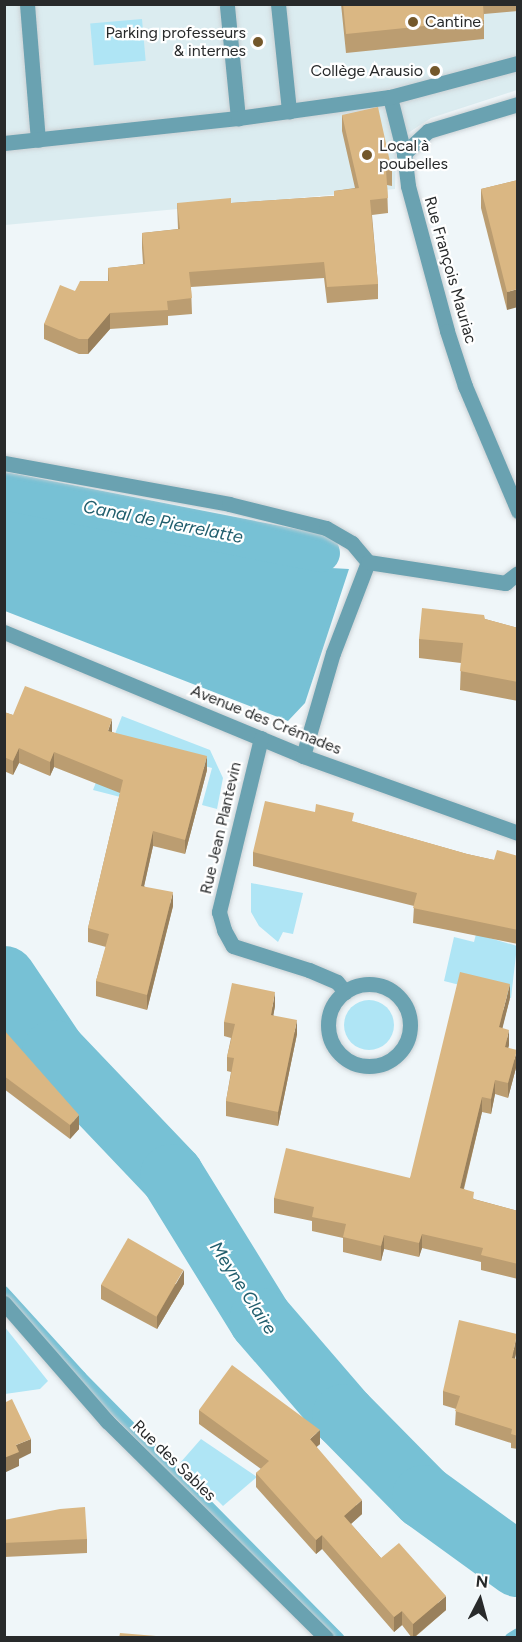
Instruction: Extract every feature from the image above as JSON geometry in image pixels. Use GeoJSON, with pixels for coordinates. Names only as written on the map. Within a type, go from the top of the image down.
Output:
{"type":"FeatureCollection","features":[{"type":"Feature","properties":{"kind":"street"},"geometry":{"type":"LineString","coordinates":[[27,4],[38,140]]}},
{"type":"Feature","properties":{"kind":"street"},"geometry":{"type":"LineString","coordinates":[[278,4],[289,111]]}},
{"type":"Feature","properties":{"kind":"street"},"geometry":{"type":"LineString","coordinates":[[227,6],[238,118]]}},
{"type":"Feature","properties":{"kind":"street"},"geometry":{"type":"LineString","coordinates":[[4,143],[238,118],[390,97],[518,63]]}},
{"type":"Feature","properties":{"kind":"street","name":"Rue François Mauriac"},"geometry":{"type":"LineString","coordinates":[[390,97],[404,153],[408,186],[447,332],[465,386],[518,511]]}},
{"type":"Feature","properties":{"kind":"street"},"geometry":{"type":"LineString","coordinates":[[404,153],[428,131],[518,104]]}},
{"type":"Feature","properties":{"kind":"street"},"geometry":{"type":"LineString","coordinates":[[4,463],[229,504],[326,528],[352,543],[368,562],[505,583],[518,573]]}},
{"type":"Feature","properties":{"kind":"street"},"geometry":{"type":"LineString","coordinates":[[303,756],[333,653],[368,562]]}},
{"type":"Feature","properties":{"kind":"street","name":"Avenue des Crémades"},"geometry":{"type":"LineString","coordinates":[[4,632],[303,756],[518,833]]}},
{"type":"Feature","properties":{"kind":"street","name":"Rue Jean Plantevin"},"geometry":{"type":"LineString","coordinates":[[261,738],[219,912],[224,930],[234,946],[309,970],[337,982],[345,992]]}},
{"type":"Feature","properties":{"kind":"street"},"geometry":{"type":"LineString","coordinates":[[377,983],[400,998],[408,1010],[411,1024],[406,1044],[393,1060],[366,1067],[353,1064],[333,1046],[328,1019],[333,1005],[345,992],[354,987],[377,983]]}},
{"type":"Feature","properties":{"kind":"street","name":"Rue des Sables"},"geometry":{"type":"LineString","coordinates":[[4,1303],[107,1420],[326,1638]]}},
{"type":"Feature","properties":{"kind":"shaded area"},"geometry":{"type":"Polygon","coordinates":[[[5,5],[517,5],[517,90],[431,118],[405,135],[396,153],[395,189],[5,225],[5,5]]]}},
{"type":"Feature","properties":{"kind":"shaded area"},"geometry":{"type":"Polygon","coordinates":[[[142,19],[146,61],[94,65],[90,24],[142,19]]]}},
{"type":"Feature","properties":{"kind":"shaded area"},"geometry":{"type":"Polygon","coordinates":[[[4,509],[295,566],[349,569],[305,703],[288,721],[5,611],[4,509]]]}},
{"type":"Feature","properties":{"kind":"shaded area"},"geometry":{"type":"Polygon","coordinates":[[[122,716],[210,750],[223,778],[217,809],[202,805],[212,768],[154,753],[132,800],[93,790],[122,716]]]}},
{"type":"Feature","properties":{"kind":"shaded area"},"geometry":{"type":"Polygon","coordinates":[[[251,883],[303,893],[293,934],[283,932],[278,942],[259,926],[251,912],[251,883]]]}},
{"type":"Feature","properties":{"kind":"shaded area"},"geometry":{"type":"Polygon","coordinates":[[[476,934],[517,946],[511,998],[444,981],[454,937],[474,942],[476,934]]]}},
{"type":"Feature","properties":{"kind":"shaded area"},"geometry":{"type":"Polygon","coordinates":[[[369,1000],[383,1004],[390,1011],[394,1025],[390,1039],[383,1046],[369,1050],[355,1046],[348,1039],[344,1025],[348,1011],[355,1004],[369,1000]]]}},
{"type":"Feature","properties":{"kind":"shaded area"},"geometry":{"type":"Polygon","coordinates":[[[4,1326],[48,1381],[40,1389],[5,1394],[4,1326]]]}},
{"type":"Feature","properties":{"kind":"shaded area"},"geometry":{"type":"Polygon","coordinates":[[[201,1439],[257,1477],[223,1506],[180,1463],[201,1439]]]}},
{"type":"Feature","properties":{"kind":"building"},"geometry":{"type":"Polygon","coordinates":[[[343,4],[483,4],[484,20],[346,34],[343,4]]]}},
{"type":"Feature","properties":{"kind":"building"},"geometry":{"type":"Polygon","coordinates":[[[378,107],[392,171],[386,170],[388,198],[370,200],[378,284],[327,287],[324,262],[189,272],[192,298],[167,301],[168,310],[110,313],[88,339],[79,339],[44,324],[60,285],[75,291],[80,281],[109,281],[108,268],[145,264],[142,233],[180,229],[177,203],[231,198],[231,203],[334,196],[334,191],[359,188],[342,115],[378,107]]]}},
{"type":"Feature","properties":{"kind":"building"},"geometry":{"type":"Polygon","coordinates":[[[518,180],[518,289],[507,292],[481,189],[518,180]]]}},
{"type":"Feature","properties":{"kind":"building"},"geometry":{"type":"Polygon","coordinates":[[[422,608],[484,615],[485,619],[518,628],[518,682],[460,671],[463,643],[419,639],[422,608]]]}},
{"type":"Feature","properties":{"kind":"building"},"geometry":{"type":"Polygon","coordinates":[[[25,686],[112,719],[108,731],[207,756],[185,840],[153,831],[141,886],[173,892],[147,995],[96,981],[109,934],[88,928],[123,780],[54,752],[50,762],[19,748],[13,761],[4,757],[4,712],[13,715],[25,686]]]}},
{"type":"Feature","properties":{"kind":"building"},"geometry":{"type":"Polygon","coordinates":[[[265,801],[315,812],[316,804],[354,813],[352,821],[494,860],[497,850],[518,856],[518,930],[413,908],[417,893],[253,852],[265,801]]]}},
{"type":"Feature","properties":{"kind":"building"},"geometry":{"type":"Polygon","coordinates":[[[460,972],[510,984],[499,1027],[509,1030],[505,1047],[517,1050],[508,1083],[495,1080],[491,1099],[482,1097],[460,1188],[474,1192],[473,1199],[518,1211],[518,1264],[481,1255],[483,1248],[422,1234],[419,1243],[384,1235],[381,1246],[343,1237],[346,1224],[312,1217],[314,1207],[274,1198],[286,1148],[410,1178],[460,972]]]}},
{"type":"Feature","properties":{"kind":"building"},"geometry":{"type":"Polygon","coordinates":[[[232,983],[275,992],[271,1015],[297,1020],[278,1112],[226,1101],[234,1058],[227,1057],[235,1024],[224,1022],[232,983]]]}},
{"type":"Feature","properties":{"kind":"building"},"geometry":{"type":"Polygon","coordinates":[[[4,1030],[79,1115],[70,1125],[4,1076],[4,1030]]]}},
{"type":"Feature","properties":{"kind":"building"},"geometry":{"type":"Polygon","coordinates":[[[128,1238],[183,1270],[156,1317],[101,1285],[128,1238]]]}},
{"type":"Feature","properties":{"kind":"building"},"geometry":{"type":"Polygon","coordinates":[[[459,1320],[517,1334],[512,1358],[518,1359],[518,1436],[511,1434],[512,1429],[455,1411],[460,1396],[443,1391],[459,1320]]]}},
{"type":"Feature","properties":{"kind":"building"},"geometry":{"type":"Polygon","coordinates":[[[232,1365],[320,1430],[310,1439],[362,1500],[344,1516],[381,1558],[399,1543],[446,1596],[413,1624],[402,1611],[394,1617],[322,1535],[316,1540],[256,1473],[269,1461],[199,1410],[232,1365]]]}},
{"type":"Feature","properties":{"kind":"building"},"geometry":{"type":"Polygon","coordinates":[[[12,1399],[31,1439],[16,1445],[19,1452],[4,1458],[4,1403],[12,1399]]]}},
{"type":"Feature","properties":{"kind":"building"},"geometry":{"type":"Polygon","coordinates":[[[85,1507],[87,1539],[4,1543],[4,1520],[60,1509],[85,1507]]]}},
{"type":"Feature","properties":{"kind":"building"},"geometry":{"type":"Polygon","coordinates":[[[120,1633],[168,1637],[168,1638],[119,1638],[120,1633]]]}},
{"type":"Feature","properties":{"kind":"waterway","name":"Canal de Pierrelatte"},"geometry":{"type":"LineString","coordinates":[[4,491],[321,553]]}},
{"type":"Feature","properties":{"kind":"waterway","name":"Meyne Claire"},"geometry":{"type":"LineString","coordinates":[[4,978],[54,1052],[172,1176],[261,1320],[344,1416],[424,1497],[518,1565]]}},
{"type":"Feature","properties":{"kind":"waterway"},"geometry":{"type":"LineString","coordinates":[[4,1291],[81,1376],[339,1638]]}},
{"type":"Feature","properties":{"kind":"waterway"},"geometry":{"type":"LineString","coordinates":[[510,1638],[518,1633]]}},
{"type":"Feature","properties":{"kind":"place","name":"Cantine"},"geometry":{"type":"Point","coordinates":[413,22]}},
{"type":"Feature","properties":{"kind":"place","name":"Parking professeurs & internes"},"geometry":{"type":"Point","coordinates":[258,42]}},
{"type":"Feature","properties":{"kind":"place","name":"Collège Arausio"},"geometry":{"type":"Point","coordinates":[435,71]}},
{"type":"Feature","properties":{"kind":"place","name":"Local à poubelles"},"geometry":{"type":"Point","coordinates":[367,155]}}]}
